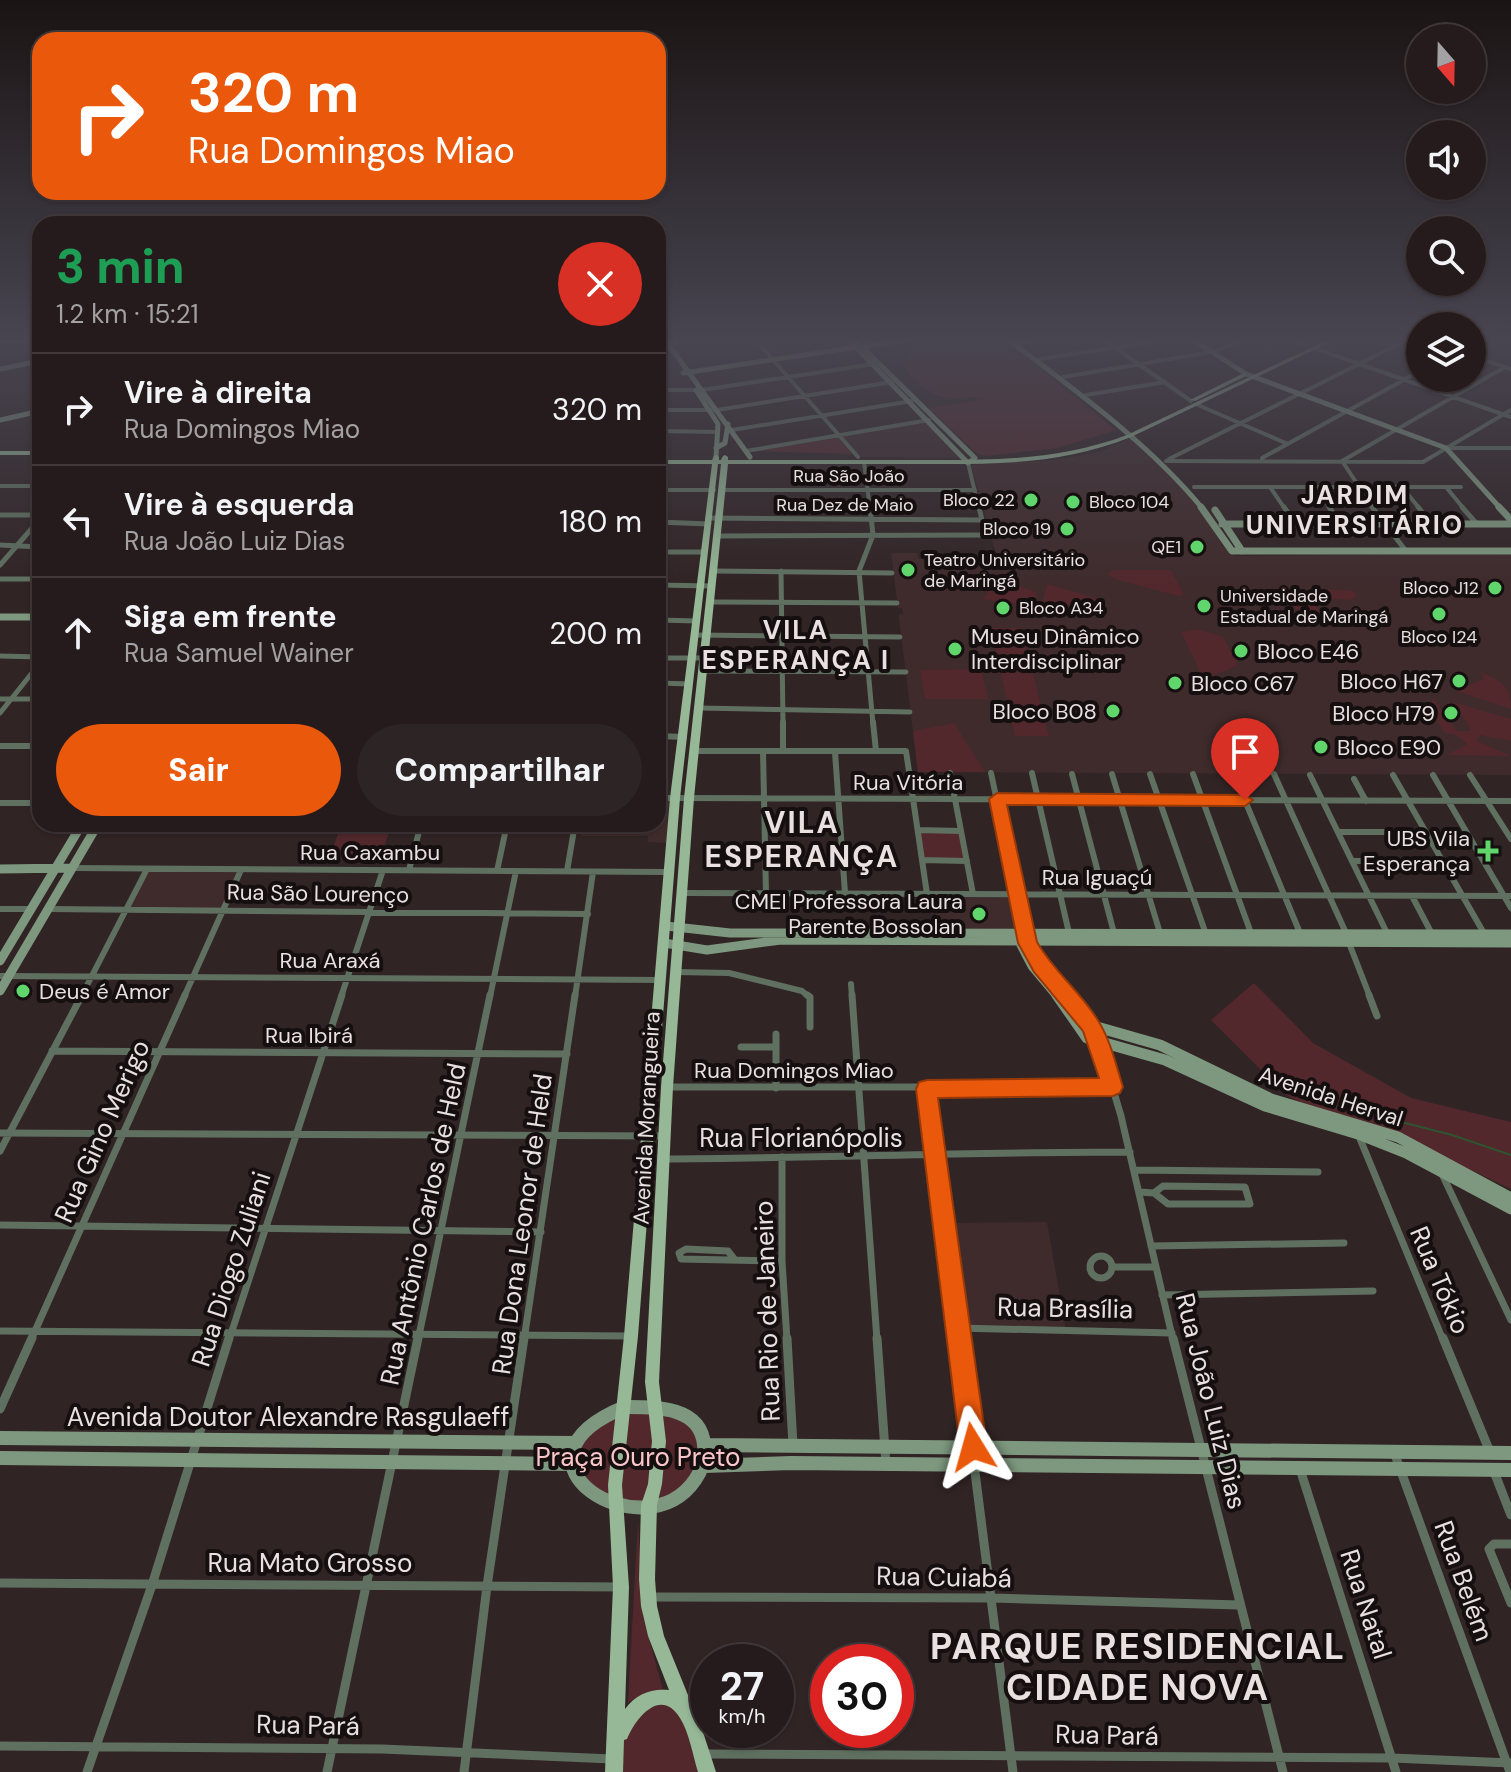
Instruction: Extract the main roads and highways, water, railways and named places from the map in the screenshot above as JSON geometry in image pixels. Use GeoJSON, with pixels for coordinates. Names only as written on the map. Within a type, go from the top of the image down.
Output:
{"type":"FeatureCollection","features":[{"type":"Feature","properties":{"kind":"main road"},"geometry":{"type":"LineString","coordinates":[[716,420],[716,459]]}},
{"type":"Feature","properties":{"kind":"main road"},"geometry":{"type":"LineString","coordinates":[[723,420],[750,457]]}},
{"type":"Feature","properties":{"kind":"main road"},"geometry":{"type":"LineString","coordinates":[[929,420],[970,459]]}},
{"type":"Feature","properties":{"kind":"main road"},"geometry":{"type":"LineString","coordinates":[[937,420],[970,459]]}},
{"type":"Feature","properties":{"kind":"main road"},"geometry":{"type":"LineString","coordinates":[[1112,420],[1166,461],[1194,487],[1204,503]]}},
{"type":"Feature","properties":{"kind":"main road"},"geometry":{"type":"LineString","coordinates":[[666,459],[1048,458],[1099,448],[1157,420]]}},
{"type":"Feature","properties":{"kind":"main road"},"geometry":{"type":"LineString","coordinates":[[1370,420],[1446,448],[1511,522]]}},
{"type":"Feature","properties":{"kind":"main road"},"geometry":{"type":"LineString","coordinates":[[716,448],[725,443],[730,427]]}},
{"type":"Feature","properties":{"kind":"main road"},"geometry":{"type":"LineString","coordinates":[[941,433],[952,435]]}},
{"type":"Feature","properties":{"kind":"main road"},"geometry":{"type":"LineString","coordinates":[[1129,433],[1204,503],[1242,551]]}},
{"type":"Feature","properties":{"kind":"main road"},"geometry":{"type":"LineString","coordinates":[[18,458],[29,453]]}},
{"type":"Feature","properties":{"kind":"main road"},"geometry":{"type":"LineString","coordinates":[[0,455],[32,454]]}},
{"type":"Feature","properties":{"kind":"main road"},"geometry":{"type":"LineString","coordinates":[[0,455],[32,457]]}},
{"type":"Feature","properties":{"kind":"main road","name":"Avenida Morangueira"},"geometry":{"type":"LineString","coordinates":[[707,1772],[656,1636],[648,1597],[649,1505],[655,1484],[659,1441],[652,1382],[664,1136],[679,947],[679,890],[719,518],[716,459]]}},
{"type":"Feature","properties":{"kind":"main road","name":"Avenida Morangueira"},"geometry":{"type":"LineString","coordinates":[[615,1760],[621,1587],[615,1485],[619,1437],[625,1407],[675,798],[704,552],[725,459]]}},
{"type":"Feature","properties":{"kind":"main road"},"geometry":{"type":"LineString","coordinates":[[1222,524],[1511,522]]}},
{"type":"Feature","properties":{"kind":"main road"},"geometry":{"type":"LineString","coordinates":[[1222,524],[1232,551],[1511,551]]}},
{"type":"Feature","properties":{"kind":"main road"},"geometry":{"type":"LineString","coordinates":[[0,617],[32,617]]}},
{"type":"Feature","properties":{"kind":"main road"},"geometry":{"type":"LineString","coordinates":[[0,961],[77,832]]}},
{"type":"Feature","properties":{"kind":"main road"},"geometry":{"type":"LineString","coordinates":[[0,991],[5,976],[93,832]]}},
{"type":"Feature","properties":{"kind":"main road"},"geometry":{"type":"LineString","coordinates":[[0,869],[72,868]]}},
{"type":"Feature","properties":{"kind":"main road"},"geometry":{"type":"LineString","coordinates":[[666,926],[723,933],[850,938]]}},
{"type":"Feature","properties":{"kind":"main road"},"geometry":{"type":"LineString","coordinates":[[719,948],[725,942],[723,933]]}},
{"type":"Feature","properties":{"kind":"main road"},"geometry":{"type":"LineString","coordinates":[[1022,938],[1069,933],[1160,933],[1207,938],[1251,933],[1300,933],[1348,938],[1387,933],[1432,934],[1511,943]]}},
{"type":"Feature","properties":{"kind":"main road"},"geometry":{"type":"LineString","coordinates":[[664,943],[679,947],[719,948],[781,940],[850,938],[1486,939],[1511,934]]}},
{"type":"Feature","properties":{"kind":"main road","name":"Rua João Luiz Dias"},"geometry":{"type":"LineString","coordinates":[[1022,938],[1090,1025]]}},
{"type":"Feature","properties":{"kind":"main road","name":"Rua João Luiz Dias"},"geometry":{"type":"LineString","coordinates":[[1022,938],[1032,966],[1064,1003],[1085,1035],[1099,1041]]}},
{"type":"Feature","properties":{"kind":"main road","name":"Avenida Herval"},"geometry":{"type":"LineString","coordinates":[[1090,1025],[1160,1045],[1271,1099],[1356,1128],[1511,1209]]}},
{"type":"Feature","properties":{"kind":"main road","name":"Avenida Herval"},"geometry":{"type":"LineString","coordinates":[[1099,1041],[1165,1060],[1265,1106],[1398,1137],[1511,1198]]}},
{"type":"Feature","properties":{"kind":"main road"},"geometry":{"type":"LineString","coordinates":[[625,1407],[653,1408],[690,1419],[705,1445],[704,1466],[683,1492],[664,1502],[617,1507],[598,1501],[576,1477],[572,1464],[576,1443],[601,1415],[625,1407]]}},
{"type":"Feature","properties":{"kind":"main road","name":"Avenida Doutor Alexandre Rasgulaeff"},"geometry":{"type":"LineString","coordinates":[[0,1438],[576,1443]]}},
{"type":"Feature","properties":{"kind":"main road"},"geometry":{"type":"LineString","coordinates":[[705,1445],[1511,1453]]}},
{"type":"Feature","properties":{"kind":"main road","name":"Avenida Doutor Alexandre Rasgulaeff"},"geometry":{"type":"LineString","coordinates":[[0,1458],[572,1464]]}},
{"type":"Feature","properties":{"kind":"main road"},"geometry":{"type":"LineString","coordinates":[[704,1466],[791,1463],[1511,1470]]}},
{"type":"Feature","properties":{"kind":"main road"},"geometry":{"type":"LineString","coordinates":[[615,1760],[628,1716],[646,1700],[660,1696],[674,1699],[688,1717]]}},
{"type":"Feature","properties":{"kind":"waterway"},"geometry":{"type":"LineString","coordinates":[[1311,1099],[1452,1135],[1511,1155]]}},
{"type":"Feature","properties":{"kind":"place","name":"Bloco 22"},"geometry":{"type":"Point","coordinates":[1031,500]}},
{"type":"Feature","properties":{"kind":"place","name":"Bloco 104"},"geometry":{"type":"Point","coordinates":[1073,502]}},
{"type":"Feature","properties":{"kind":"place","name":"Bloco 19"},"geometry":{"type":"Point","coordinates":[1067,529]}},
{"type":"Feature","properties":{"kind":"place","name":"QE1"},"geometry":{"type":"Point","coordinates":[1197,547]}},
{"type":"Feature","properties":{"kind":"place","name":"Teatro Universitário de Maringá"},"geometry":{"type":"Point","coordinates":[908,570]}},
{"type":"Feature","properties":{"kind":"place","name":"Bloco J12"},"geometry":{"type":"Point","coordinates":[1495,588]}},
{"type":"Feature","properties":{"kind":"place","name":"Universidade Estadual de Maringá"},"geometry":{"type":"Point","coordinates":[1204,606]}},
{"type":"Feature","properties":{"kind":"place","name":"Bloco A34"},"geometry":{"type":"Point","coordinates":[1003,608]}},
{"type":"Feature","properties":{"kind":"place","name":"Bloco I24"},"geometry":{"type":"Point","coordinates":[1439,614]}},
{"type":"Feature","properties":{"kind":"place","name":"Museu Dinâmico Interdisciplinar"},"geometry":{"type":"Point","coordinates":[955,649]}},
{"type":"Feature","properties":{"kind":"place","name":"Bloco E46"},"geometry":{"type":"Point","coordinates":[1241,651]}},
{"type":"Feature","properties":{"kind":"place","name":"Bloco H67"},"geometry":{"type":"Point","coordinates":[1459,681]}},
{"type":"Feature","properties":{"kind":"place","name":"Bloco C67"},"geometry":{"type":"Point","coordinates":[1175,683]}},
{"type":"Feature","properties":{"kind":"place","name":"Bloco B08"},"geometry":{"type":"Point","coordinates":[1113,711]}},
{"type":"Feature","properties":{"kind":"place","name":"Bloco H79"},"geometry":{"type":"Point","coordinates":[1451,713]}},
{"type":"Feature","properties":{"kind":"place","name":"Bloco E90"},"geometry":{"type":"Point","coordinates":[1321,747]}},
{"type":"Feature","properties":{"kind":"place","name":"UBS Vila Esperança"},"geometry":{"type":"Point","coordinates":[1488,851]}},
{"type":"Feature","properties":{"kind":"place","name":"CMEI Professora Laura Parente Bossolan"},"geometry":{"type":"Point","coordinates":[979,914]}},
{"type":"Feature","properties":{"kind":"place","name":"Deus é Amor"},"geometry":{"type":"Point","coordinates":[23,991]}},
{"type":"Feature","properties":{"kind":"district","name":"JARDIM UNIVERSITÁRIO"},"geometry":{"type":"Point","coordinates":[1355,510]}},
{"type":"Feature","properties":{"kind":"district","name":"VILA ESPERANÇA I"},"geometry":{"type":"Point","coordinates":[796,645]}},
{"type":"Feature","properties":{"kind":"district","name":"VILA ESPERANÇA"},"geometry":{"type":"Point","coordinates":[802,840]}},
{"type":"Feature","properties":{"kind":"district","name":"PARQUE RESIDENCIAL CIDADE NOVA"},"geometry":{"type":"Point","coordinates":[1138,1666]}},
{"type":"Feature","properties":{"kind":"park label","name":"Praça Ouro Preto"},"geometry":{"type":"Point","coordinates":[638,1457]}}]}
